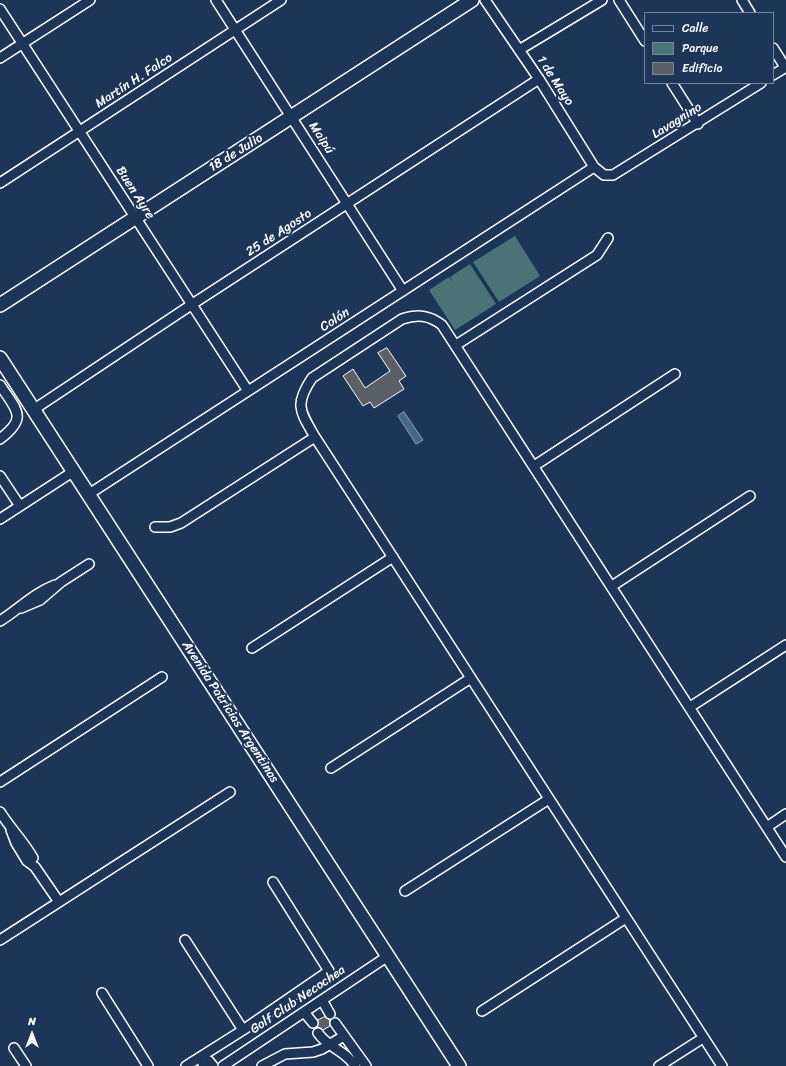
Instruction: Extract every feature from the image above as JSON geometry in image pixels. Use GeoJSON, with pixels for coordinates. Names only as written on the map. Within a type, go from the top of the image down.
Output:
{"type":"FeatureCollection","features":[{"type":"Feature","properties":{"kind":"street"},"geometry":{"type":"LineString","coordinates":[[0,58],[90,0]]}},
{"type":"Feature","properties":{"kind":"street","name":"Maipú"},"geometry":{"type":"LineString","coordinates":[[216,0],[403,291]]}},
{"type":"Feature","properties":{"kind":"street","name":"Martín H. Falco"},"geometry":{"type":"LineString","coordinates":[[0,183],[281,0]]}},
{"type":"Feature","properties":{"kind":"street","name":"18 de Julio"},"geometry":{"type":"LineString","coordinates":[[0,305],[472,0]]}},
{"type":"Feature","properties":{"kind":"street","name":"1 de Mayo"},"geometry":{"type":"LineString","coordinates":[[485,0],[539,79],[594,167],[604,175]]}},
{"type":"Feature","properties":{"kind":"street"},"geometry":{"type":"LineString","coordinates":[[519,50],[602,0]]}},
{"type":"Feature","properties":{"kind":"street"},"geometry":{"type":"LineString","coordinates":[[619,0],[644,39]]}},
{"type":"Feature","properties":{"kind":"street"},"geometry":{"type":"LineString","coordinates":[[742,0],[749,12]]}},
{"type":"Feature","properties":{"kind":"street","name":"Buen Ayre"},"geometry":{"type":"LineString","coordinates":[[0,9],[248,392]]}},
{"type":"Feature","properties":{"kind":"street"},"geometry":{"type":"LineString","coordinates":[[774,49],[786,67],[774,74]]}},
{"type":"Feature","properties":{"kind":"street","name":"25 de Agosto"},"geometry":{"type":"LineString","coordinates":[[33,410],[191,305],[539,79]]}},
{"type":"Feature","properties":{"kind":"street"},"geometry":{"type":"LineString","coordinates":[[673,84],[698,124]]}},
{"type":"Feature","properties":{"kind":"street","name":"Lavagnino"},"geometry":{"type":"LineString","coordinates":[[604,175],[613,175],[698,124],[759,84]]}},
{"type":"Feature","properties":{"kind":"street","name":"Colón"},"geometry":{"type":"LineString","coordinates":[[89,494],[594,167]]}},
{"type":"Feature","properties":{"kind":"street"},"geometry":{"type":"LineString","coordinates":[[456,345],[597,255],[608,238]]}},
{"type":"Feature","properties":{"kind":"street"},"geometry":{"type":"LineString","coordinates":[[722,1066],[315,437],[302,414],[300,402],[304,391],[312,378],[402,319],[414,316],[424,316],[435,319],[442,325],[786,857]]}},
{"type":"Feature","properties":{"kind":"street","name":"Avenida Patricias Argentinas"},"geometry":{"type":"LineString","coordinates":[[0,358],[459,1066]]}},
{"type":"Feature","properties":{"kind":"street"},"geometry":{"type":"LineString","coordinates":[[534,466],[675,374]]}},
{"type":"Feature","properties":{"kind":"street"},"geometry":{"type":"LineString","coordinates":[[0,385],[17,413],[18,420],[15,426],[0,439]]}},
{"type":"Feature","properties":{"kind":"street"},"geometry":{"type":"LineString","coordinates":[[155,527],[170,527],[181,523],[315,437]]}},
{"type":"Feature","properties":{"kind":"street"},"geometry":{"type":"LineString","coordinates":[[0,519],[74,471]]}},
{"type":"Feature","properties":{"kind":"street"},"geometry":{"type":"LineString","coordinates":[[0,476],[20,506]]}},
{"type":"Feature","properties":{"kind":"street"},"geometry":{"type":"LineString","coordinates":[[612,586],[750,496]]}},
{"type":"Feature","properties":{"kind":"street"},"geometry":{"type":"LineString","coordinates":[[252,648],[393,557]]}},
{"type":"Feature","properties":{"kind":"street"},"geometry":{"type":"LineString","coordinates":[[0,621],[21,608],[40,600],[62,582],[89,564]]}},
{"type":"Feature","properties":{"kind":"street"},"geometry":{"type":"LineString","coordinates":[[690,707],[786,645]]}},
{"type":"Feature","properties":{"kind":"street"},"geometry":{"type":"LineString","coordinates":[[0,782],[162,677]]}},
{"type":"Feature","properties":{"kind":"street"},"geometry":{"type":"LineString","coordinates":[[331,768],[470,678]]}},
{"type":"Feature","properties":{"kind":"street"},"geometry":{"type":"LineString","coordinates":[[0,940],[230,792]]}},
{"type":"Feature","properties":{"kind":"street"},"geometry":{"type":"LineString","coordinates":[[405,891],[549,798]]}},
{"type":"Feature","properties":{"kind":"street"},"geometry":{"type":"LineString","coordinates":[[0,812],[27,861],[35,867],[59,902]]}},
{"type":"Feature","properties":{"kind":"street"},"geometry":{"type":"LineString","coordinates":[[767,827],[786,814]]}},
{"type":"Feature","properties":{"kind":"street"},"geometry":{"type":"LineString","coordinates":[[186,1066],[205,1061],[243,1030],[329,971],[274,882]]}},
{"type":"Feature","properties":{"kind":"street"},"geometry":{"type":"LineString","coordinates":[[482,1011],[626,918]]}},
{"type":"Feature","properties":{"kind":"street"},"geometry":{"type":"LineString","coordinates":[[185,940],[243,1030]]}},
{"type":"Feature","properties":{"kind":"street","name":"Golf Club Necochea"},"geometry":{"type":"LineString","coordinates":[[223,1066],[388,956]]}},
{"type":"Feature","properties":{"kind":"street"},"geometry":{"type":"LineString","coordinates":[[102,994],[148,1066]]}},
{"type":"Feature","properties":{"kind":"street"},"geometry":{"type":"LineString","coordinates":[[322,1000],[330,1014]]}},
{"type":"Feature","properties":{"kind":"street"},"geometry":{"type":"LineString","coordinates":[[304,1012],[313,1023]]}},
{"type":"Feature","properties":{"kind":"street"},"geometry":{"type":"LineString","coordinates":[[335,1023],[356,1050],[366,1066]]}},
{"type":"Feature","properties":{"kind":"street"},"geometry":{"type":"LineString","coordinates":[[318,1033],[329,1045],[343,1053],[355,1066]]}},
{"type":"Feature","properties":{"kind":"street"},"geometry":{"type":"LineString","coordinates":[[262,1066],[285,1054],[313,1052],[344,1036]]}},
{"type":"Feature","properties":{"kind":"street"},"geometry":{"type":"LineString","coordinates":[[659,1066],[703,1038]]}},
{"type":"Feature","properties":{"kind":"street"},"geometry":{"type":"LineString","coordinates":[[14,1048],[26,1066]]}},
{"type":"Feature","properties":{"kind":"green space"},"geometry":{"type":"Polygon","coordinates":[[[515,236],[540,276],[499,302],[473,262],[515,236]]]}},
{"type":"Feature","properties":{"kind":"green space"},"geometry":{"type":"Polygon","coordinates":[[[470,264],[496,304],[455,330],[429,290],[449,277],[454,283],[450,277],[470,264]]]}},
{"type":"Feature","properties":{"kind":"water"},"geometry":{"type":"Polygon","coordinates":[[[404,412],[423,440],[416,444],[398,416],[404,412]]]}},
{"type":"Feature","properties":{"kind":"building"},"geometry":{"type":"Polygon","coordinates":[[[387,348],[406,376],[399,381],[404,389],[374,408],[370,402],[363,406],[343,376],[353,369],[365,388],[390,371],[378,353],[387,348]]]}},
{"type":"Feature","properties":{"kind":"building"},"geometry":{"type":"Polygon","coordinates":[[[325,1017],[330,1020],[330,1026],[323,1030],[317,1027],[318,1020],[325,1017]]]}}]}
